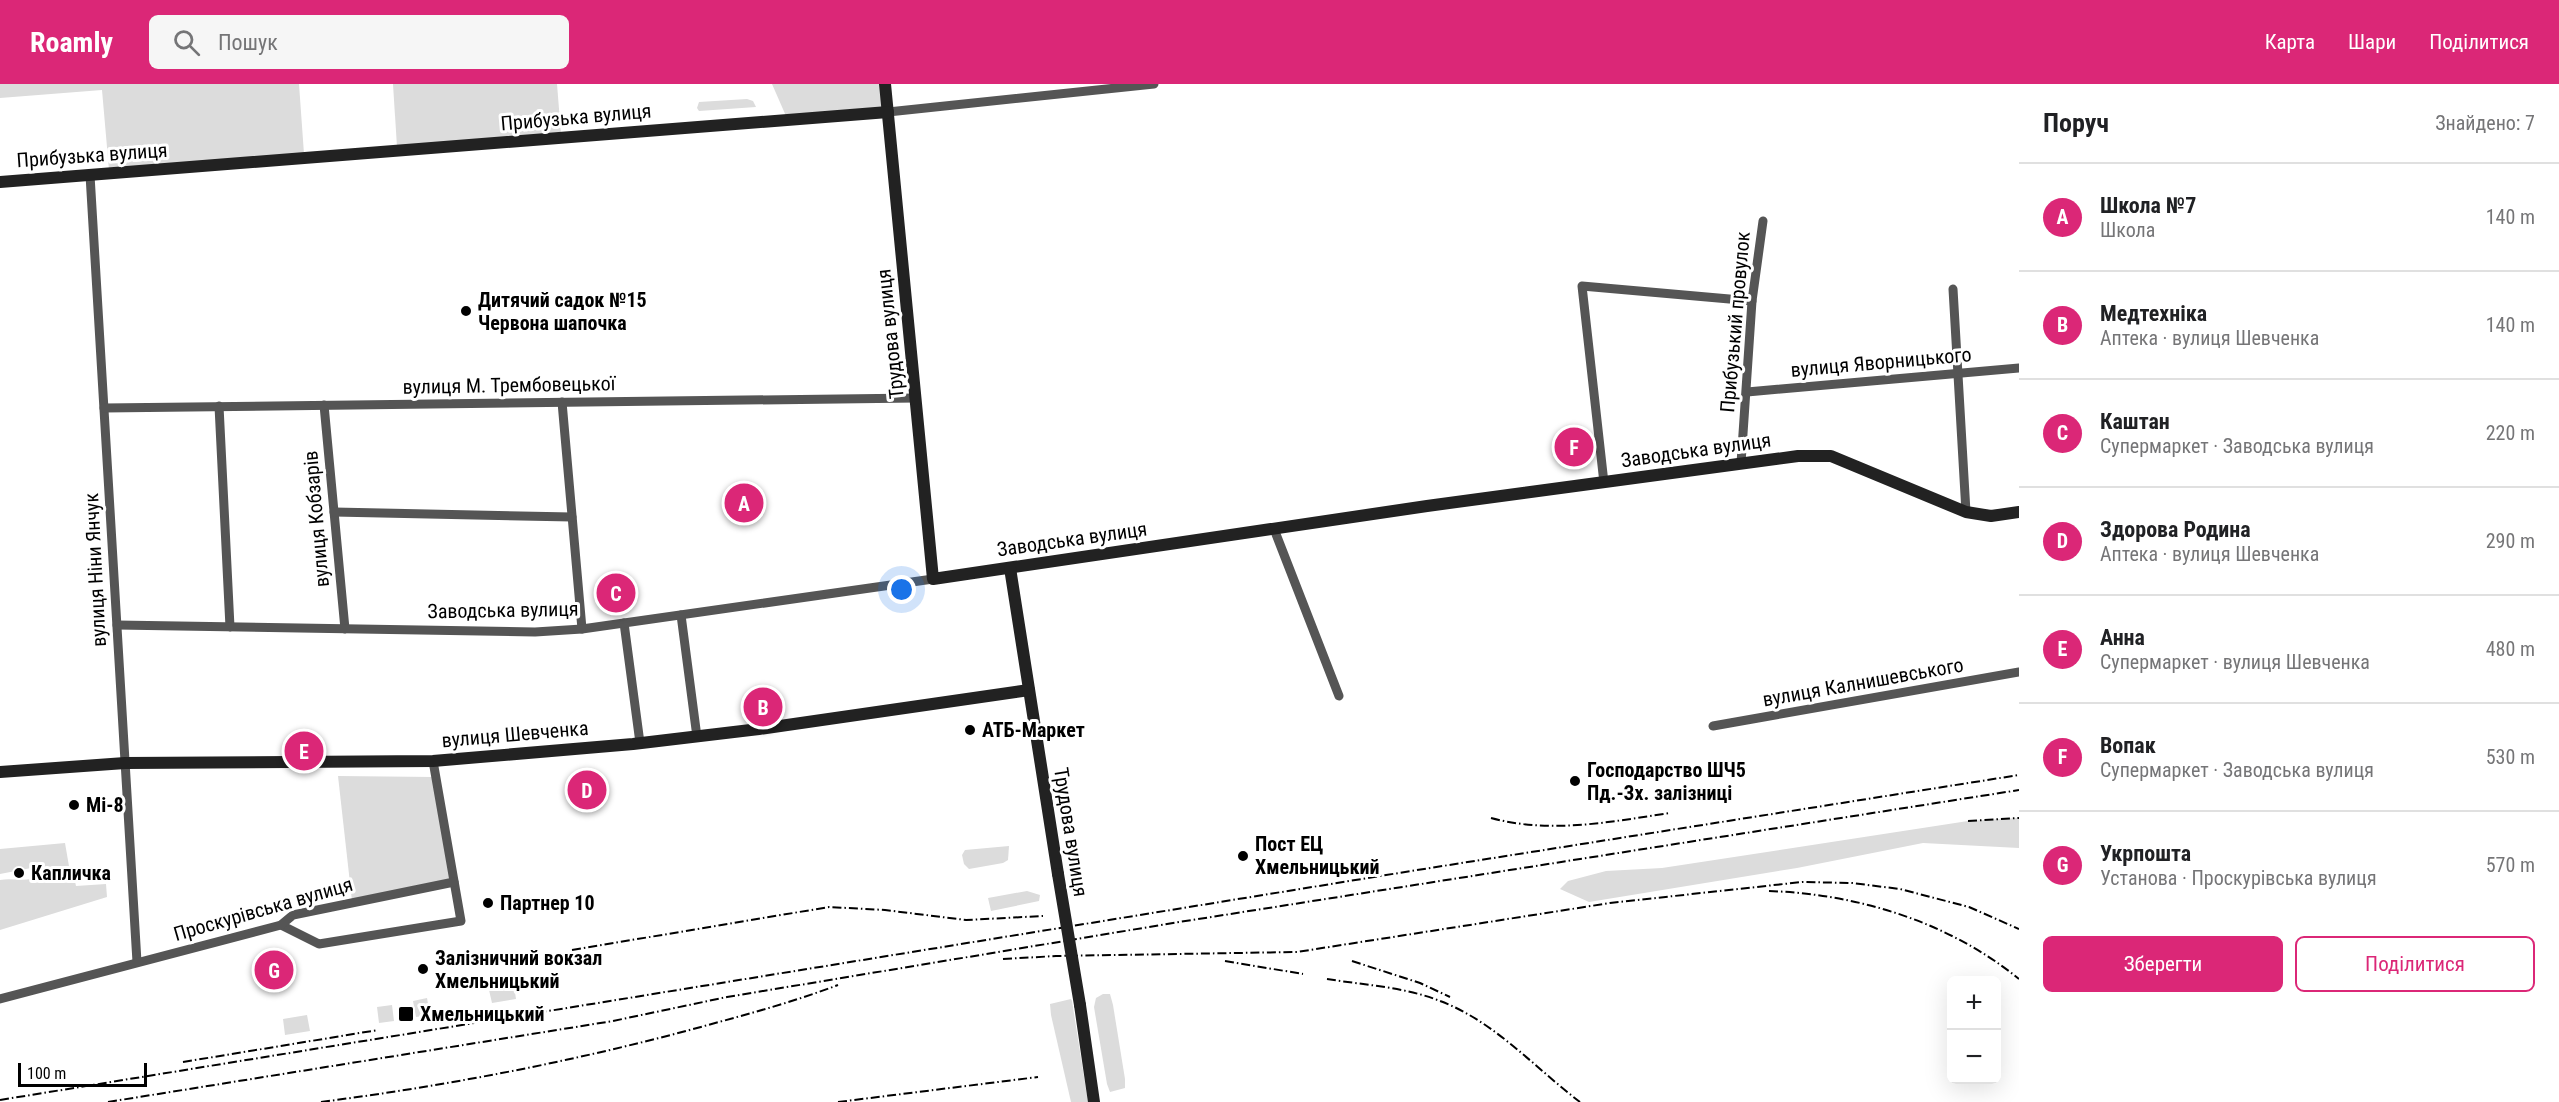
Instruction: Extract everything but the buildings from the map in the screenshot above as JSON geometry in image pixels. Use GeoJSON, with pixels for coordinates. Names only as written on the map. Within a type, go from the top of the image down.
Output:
{"type":"FeatureCollection","features":[{"type":"Feature","properties":{"kind":"street","name":"Трудова вулиця"},"geometry":{"type":"LineString","coordinates":[[885,84],[933,579]]}},
{"type":"Feature","properties":{"kind":"street","name":"Прибузька вулиця"},"geometry":{"type":"LineString","coordinates":[[0,182],[888,112],[1154,84]]}},
{"type":"Feature","properties":{"kind":"street","name":"вулиця Ніни Янчук"},"geometry":{"type":"LineString","coordinates":[[90,175],[137,962]]}},
{"type":"Feature","properties":{"kind":"street","name":"Прибузький провулок"},"geometry":{"type":"LineString","coordinates":[[1741,463],[1752,301],[1763,221]]}},
{"type":"Feature","properties":{"kind":"street"},"geometry":{"type":"LineString","coordinates":[[1604,483],[1582,286],[1752,301]]}},
{"type":"Feature","properties":{"kind":"street"},"geometry":{"type":"LineString","coordinates":[[1953,289],[1966,512]]}},
{"type":"Feature","properties":{"kind":"street","name":"вулиця Яворницького"},"geometry":{"type":"LineString","coordinates":[[1747,392],[2019,368]]}},
{"type":"Feature","properties":{"kind":"street","name":"вулиця М. Трембовецької"},"geometry":{"type":"LineString","coordinates":[[104,408],[916,398]]}},
{"type":"Feature","properties":{"kind":"street"},"geometry":{"type":"LineString","coordinates":[[562,402],[582,629]]}},
{"type":"Feature","properties":{"kind":"street","name":"вулиця Кобзарів"},"geometry":{"type":"LineString","coordinates":[[324,405],[345,629]]}},
{"type":"Feature","properties":{"kind":"street"},"geometry":{"type":"LineString","coordinates":[[219,406],[230,627]]}},
{"type":"Feature","properties":{"kind":"street","name":"Заводська вулиця"},"geometry":{"type":"LineString","coordinates":[[117,625],[535,632],[582,629],[1798,456],[1831,456],[1966,512],[1991,516],[2019,512]]}},
{"type":"Feature","properties":{"kind":"street"},"geometry":{"type":"LineString","coordinates":[[334,512],[572,517]]}},
{"type":"Feature","properties":{"kind":"street"},"geometry":{"type":"LineString","coordinates":[[1274,529],[1339,696]]}},
{"type":"Feature","properties":{"kind":"street","name":"Трудова вулиця"},"geometry":{"type":"LineString","coordinates":[[1010,568],[1094,1102]]}},
{"type":"Feature","properties":{"kind":"street"},"geometry":{"type":"LineString","coordinates":[[681,615],[697,736]]}},
{"type":"Feature","properties":{"kind":"street"},"geometry":{"type":"LineString","coordinates":[[624,623],[640,743]]}},
{"type":"Feature","properties":{"kind":"street","name":"вулиця Калнишевського"},"geometry":{"type":"LineString","coordinates":[[1713,726],[2019,672]]}},
{"type":"Feature","properties":{"kind":"street","name":"вулиця Шевченка"},"geometry":{"type":"LineString","coordinates":[[0,772],[125,763],[433,761],[640,743],[1029,690]]}},
{"type":"Feature","properties":{"kind":"street"},"geometry":{"type":"LineString","coordinates":[[281,925],[320,944],[461,921],[433,761]]}},
{"type":"Feature","properties":{"kind":"street","name":"Проскурівська вулиця"},"geometry":{"type":"LineString","coordinates":[[0,999],[281,925],[293,915],[454,882]]}},
{"type":"Feature","properties":{"kind":"shaded area"},"geometry":{"type":"Polygon","coordinates":[[[0,84],[299,84],[304,154],[109,170],[102,90],[0,98],[0,84]]]}},
{"type":"Feature","properties":{"kind":"shaded area"},"geometry":{"type":"Polygon","coordinates":[[[393,84],[557,84],[561,134],[397,147],[393,84]]]}},
{"type":"Feature","properties":{"kind":"shaded area"},"geometry":{"type":"Polygon","coordinates":[[[772,84],[881,84],[884,109],[786,116],[772,84]]]}},
{"type":"Feature","properties":{"kind":"shaded area"},"geometry":{"type":"Polygon","coordinates":[[[747,99],[753,101],[756,107],[699,111],[697,108],[699,102],[747,99]]]}},
{"type":"Feature","properties":{"kind":"shaded area"},"geometry":{"type":"Polygon","coordinates":[[[338,776],[434,777],[454,882],[352,901],[338,776]]]}},
{"type":"Feature","properties":{"kind":"shaded area"},"geometry":{"type":"Polygon","coordinates":[[[2019,818],[2019,848],[1923,843],[1797,868],[1589,902],[1560,889],[1568,881],[1606,871],[1662,868],[1968,821],[2019,818]]]}},
{"type":"Feature","properties":{"kind":"shaded area"},"geometry":{"type":"Polygon","coordinates":[[[65,843],[70,872],[73,872],[76,886],[106,884],[107,897],[0,930],[0,880],[31,879],[33,874],[31,868],[0,874],[0,849],[65,843]]]}},
{"type":"Feature","properties":{"kind":"shaded area"},"geometry":{"type":"Polygon","coordinates":[[[1009,846],[1008,860],[1003,863],[969,869],[964,864],[962,855],[965,850],[1009,846]]]}},
{"type":"Feature","properties":{"kind":"shaded area"},"geometry":{"type":"Polygon","coordinates":[[[1027,891],[1040,895],[1039,901],[991,911],[988,898],[1027,891]]]}},
{"type":"Feature","properties":{"kind":"shaded area"},"geometry":{"type":"Polygon","coordinates":[[[514,986],[516,999],[492,1003],[489,990],[514,986]]]}},
{"type":"Feature","properties":{"kind":"shaded area"},"geometry":{"type":"Polygon","coordinates":[[[1103,994],[1110,994],[1113,1005],[1125,1079],[1125,1088],[1110,1092],[1094,1007],[1096,998],[1103,994]]]}},
{"type":"Feature","properties":{"kind":"shaded area"},"geometry":{"type":"Polygon","coordinates":[[[427,998],[430,1015],[416,1017],[413,1001],[427,998]]]}},
{"type":"Feature","properties":{"kind":"shaded area"},"geometry":{"type":"Polygon","coordinates":[[[1071,999],[1088,1102],[1071,1102],[1051,1015],[1050,1004],[1071,999]]]}},
{"type":"Feature","properties":{"kind":"shaded area"},"geometry":{"type":"Polygon","coordinates":[[[392,1005],[394,1021],[379,1023],[377,1007],[392,1005]]]}},
{"type":"Feature","properties":{"kind":"shaded area"},"geometry":{"type":"Polygon","coordinates":[[[307,1015],[310,1031],[285,1035],[283,1019],[307,1015]]]}},
{"type":"Feature","properties":{"kind":"railway"},"geometry":{"type":"LineString","coordinates":[[0,1100],[1411,871],[2019,775]]}},
{"type":"Feature","properties":{"kind":"railway"},"geometry":{"type":"LineString","coordinates":[[108,1102],[613,1021],[727,997],[1173,923],[2019,790]]}},
{"type":"Feature","properties":{"kind":"railway"},"geometry":{"type":"LineString","coordinates":[[1491,818],[1513,823],[1558,826],[1602,823],[1670,813]]}},
{"type":"Feature","properties":{"kind":"railway"},"geometry":{"type":"LineString","coordinates":[[1968,821],[2019,818]]}},
{"type":"Feature","properties":{"kind":"railway"},"geometry":{"type":"LineString","coordinates":[[1003,959],[1297,952],[1610,903],[1802,882],[1852,883],[1900,889],[1969,907],[2019,929]]}},
{"type":"Feature","properties":{"kind":"railway"},"geometry":{"type":"LineString","coordinates":[[1769,891],[1836,898],[1901,915],[1963,942],[1992,959],[2019,979]]}},
{"type":"Feature","properties":{"kind":"railway"},"geometry":{"type":"LineString","coordinates":[[572,950],[829,907],[885,910],[966,920],[1043,916]]}},
{"type":"Feature","properties":{"kind":"railway"},"geometry":{"type":"LineString","coordinates":[[1225,961],[1303,974]]}},
{"type":"Feature","properties":{"kind":"railway"},"geometry":{"type":"LineString","coordinates":[[1352,961],[1420,983],[1450,997]]}},
{"type":"Feature","properties":{"kind":"railway"},"geometry":{"type":"LineString","coordinates":[[1327,979],[1427,996],[1460,1010],[1478,1020],[1513,1046],[1580,1102]]}},
{"type":"Feature","properties":{"kind":"railway"},"geometry":{"type":"LineString","coordinates":[[321,1102],[419,1088],[564,1060],[660,1038],[757,1011],[838,985]]}},
{"type":"Feature","properties":{"kind":"railway"},"geometry":{"type":"LineString","coordinates":[[183,1062],[378,1030]]}},
{"type":"Feature","properties":{"kind":"railway"},"geometry":{"type":"LineString","coordinates":[[838,1102],[1038,1077]]}},
{"type":"Feature","properties":{"kind":"place","name":"Дитячий садок №15 Червона шапочка"},"geometry":{"type":"Point","coordinates":[466,311]}},
{"type":"Feature","properties":{"kind":"place","name":"Вопак"},"geometry":{"type":"Point","coordinates":[1574,447]}},
{"type":"Feature","properties":{"kind":"place","name":"Школа №7"},"geometry":{"type":"Point","coordinates":[744,503]}},
{"type":"Feature","properties":{"kind":"place","name":"Каштан"},"geometry":{"type":"Point","coordinates":[616,593]}},
{"type":"Feature","properties":{"kind":"place","name":"Медтехніка"},"geometry":{"type":"Point","coordinates":[763,707]}},
{"type":"Feature","properties":{"kind":"place","name":"АТБ-Маркет"},"geometry":{"type":"Point","coordinates":[970,730]}},
{"type":"Feature","properties":{"kind":"place","name":"Анна"},"geometry":{"type":"Point","coordinates":[304,751]}},
{"type":"Feature","properties":{"kind":"place","name":"Господарство ШЧ5 Пд.-Зх. залізниці"},"geometry":{"type":"Point","coordinates":[1575,781]}},
{"type":"Feature","properties":{"kind":"place","name":"Здорова Родина"},"geometry":{"type":"Point","coordinates":[587,790]}},
{"type":"Feature","properties":{"kind":"place","name":"Mi-8"},"geometry":{"type":"Point","coordinates":[74,805]}},
{"type":"Feature","properties":{"kind":"place","name":"Пост ЕЦ Хмельницький"},"geometry":{"type":"Point","coordinates":[1243,856]}},
{"type":"Feature","properties":{"kind":"place","name":"Капличка"},"geometry":{"type":"Point","coordinates":[19,873]}},
{"type":"Feature","properties":{"kind":"place","name":"Партнер 10"},"geometry":{"type":"Point","coordinates":[488,903]}},
{"type":"Feature","properties":{"kind":"place","name":"Залізничний вокзал Хмельницький"},"geometry":{"type":"Point","coordinates":[423,969]}},
{"type":"Feature","properties":{"kind":"place","name":"Укрпошта"},"geometry":{"type":"Point","coordinates":[274,970]}},
{"type":"Feature","properties":{"kind":"place","name":"Хмельницький"},"geometry":{"type":"Point","coordinates":[406,1014]}}]}
